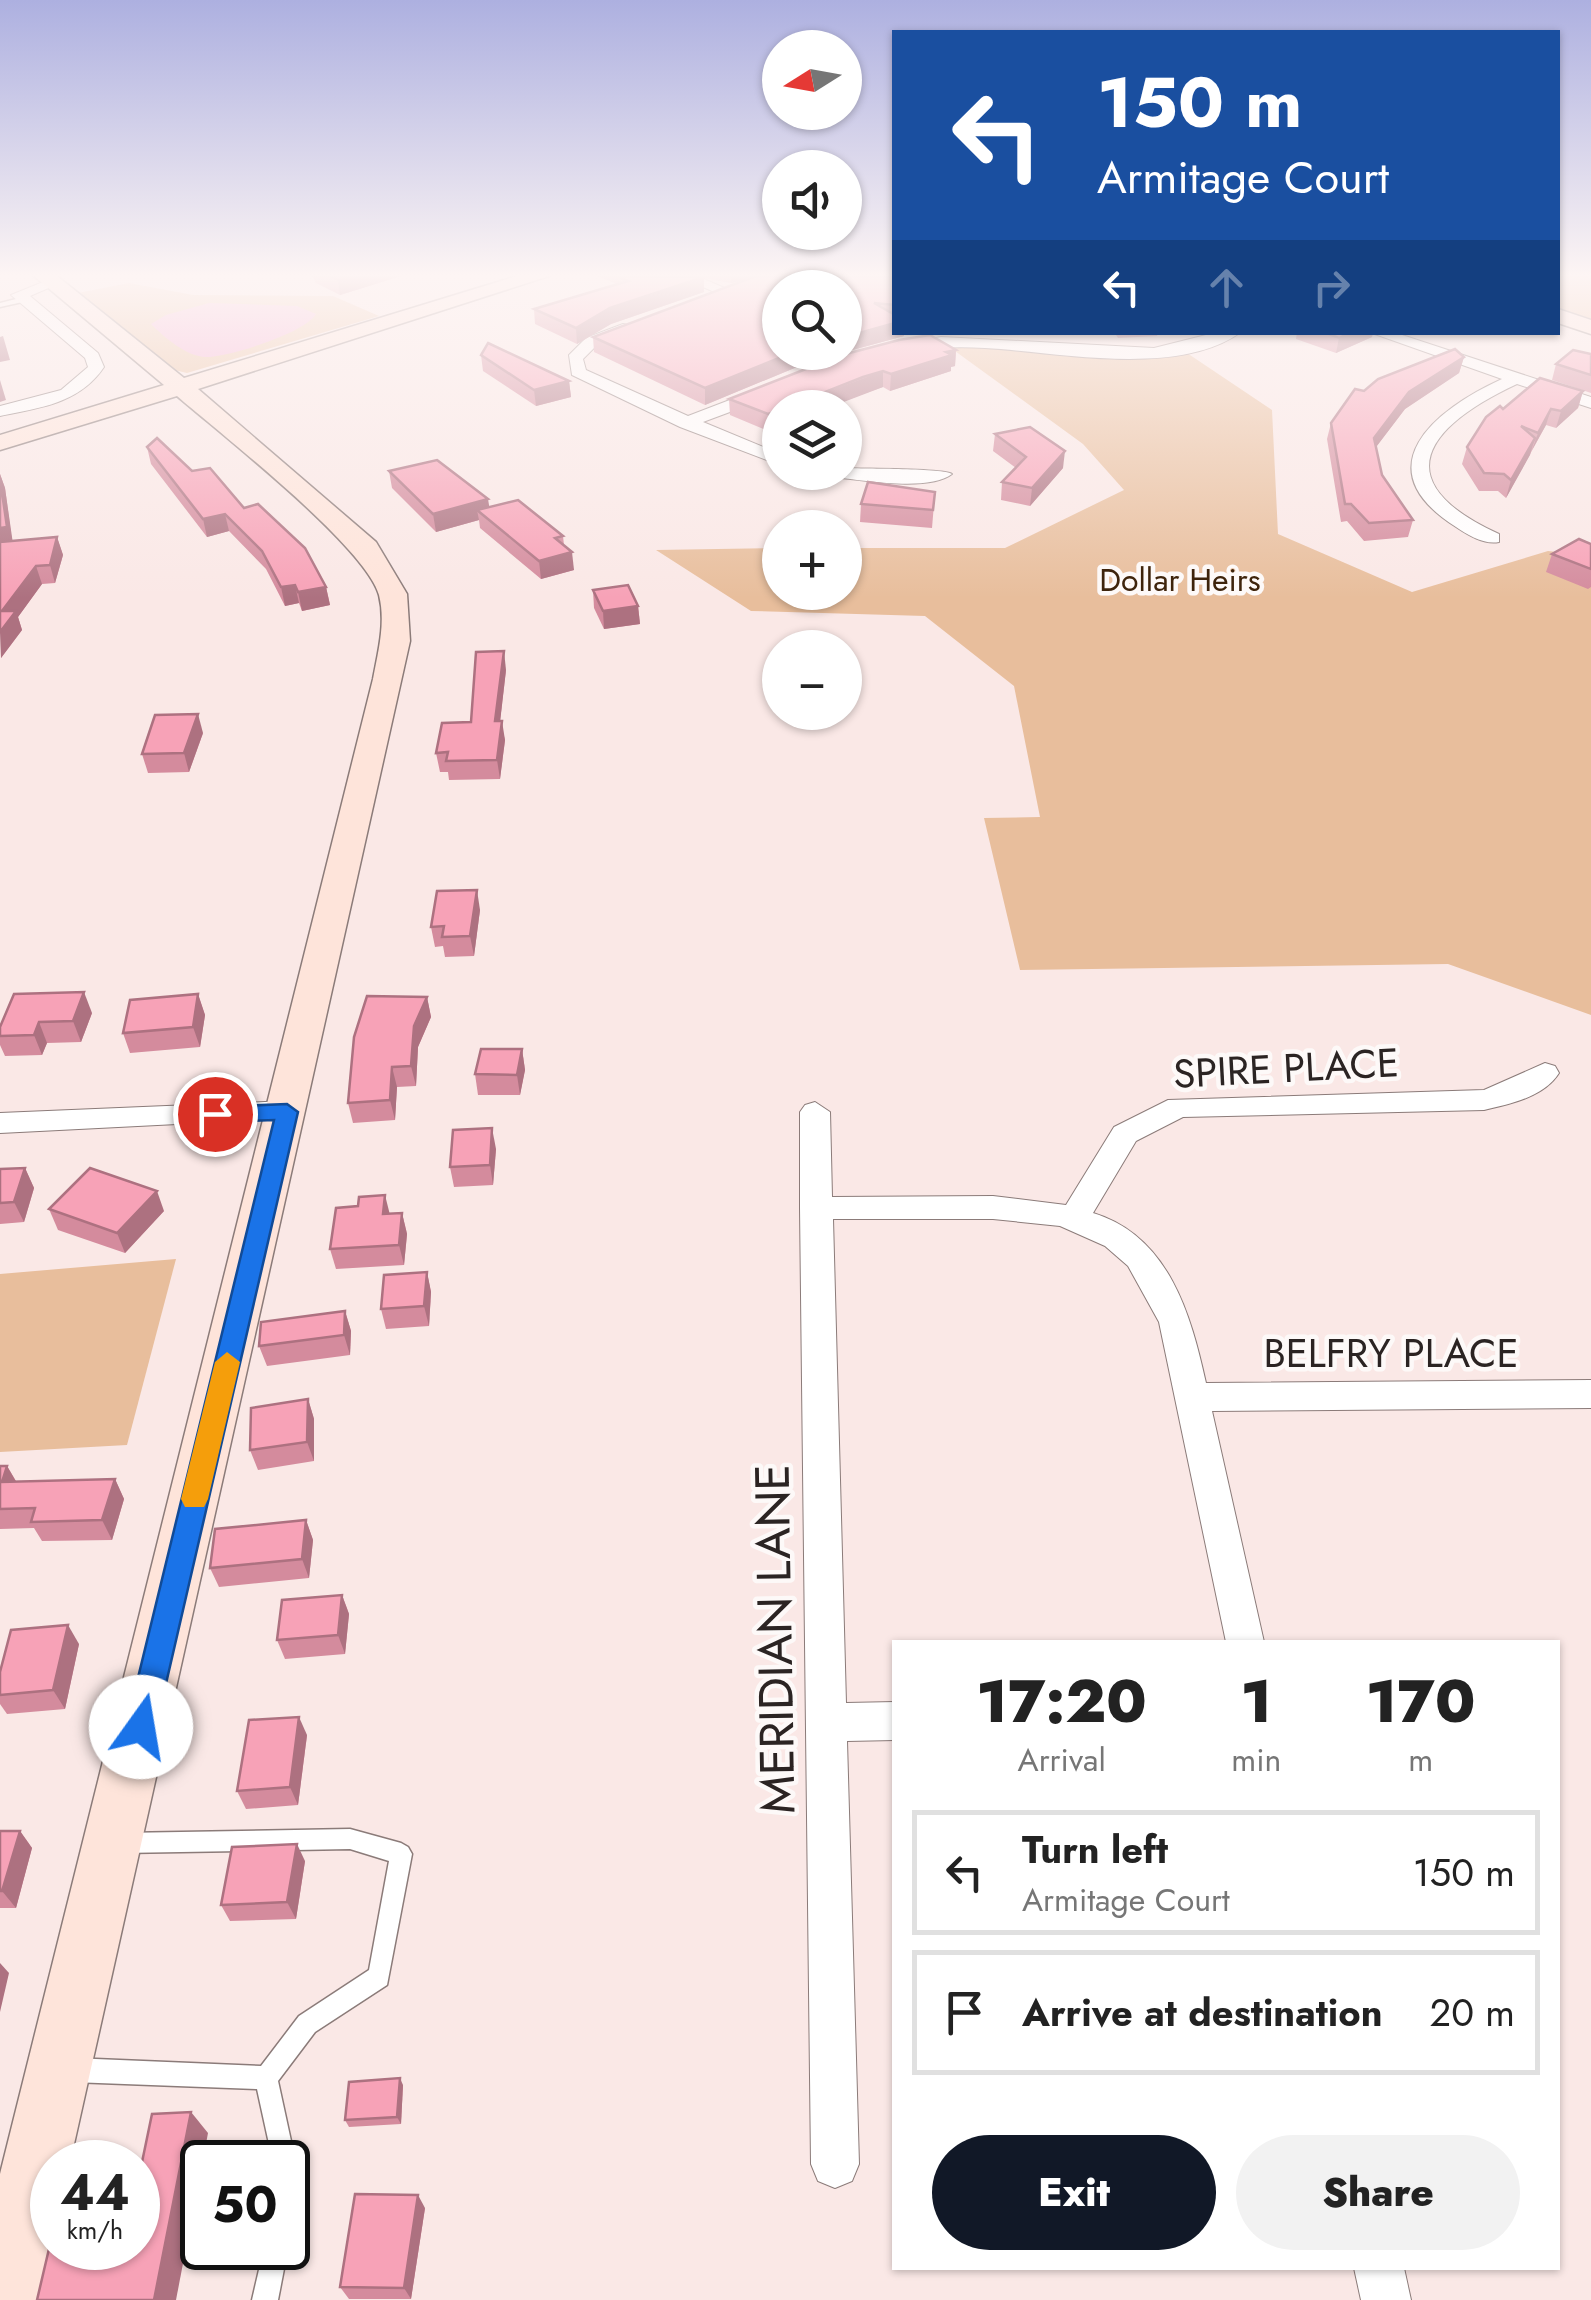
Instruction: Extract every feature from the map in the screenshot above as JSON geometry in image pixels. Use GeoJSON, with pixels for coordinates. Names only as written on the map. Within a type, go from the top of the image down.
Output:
{"type":"FeatureCollection","features":[{"type":"Feature","properties":{"kind":"main road"},"geometry":{"type":"LineString","coordinates":[[4,2300],[388,679],[397,609],[386,572],[366,548],[176,383]]}},
{"type":"Feature","properties":{"kind":"main road"},"geometry":{"type":"LineString","coordinates":[[0,443],[46,415],[197,383]]}},
{"type":"Feature","properties":{"kind":"street"},"geometry":{"type":"LineString","coordinates":[[0,428],[46,415],[84,383]]}},
{"type":"Feature","properties":{"kind":"street"},"geometry":{"type":"LineString","coordinates":[[595,383],[762,453]]}},
{"type":"Feature","properties":{"kind":"street"},"geometry":{"type":"LineString","coordinates":[[1492,538],[1460,524],[1436,506],[1426,490],[1420,462],[1427,440],[1445,418],[1506,383]]}},
{"type":"Feature","properties":{"kind":"street"},"geometry":{"type":"LineString","coordinates":[[1523,383],[1591,404]]}},
{"type":"Feature","properties":{"kind":"street"},"geometry":{"type":"LineString","coordinates":[[686,423],[778,388]]}},
{"type":"Feature","properties":{"kind":"street"},"geometry":{"type":"LineString","coordinates":[[0,411],[46,415]]}},
{"type":"Feature","properties":{"kind":"street"},"geometry":{"type":"LineString","coordinates":[[862,476],[944,474]]}},
{"type":"Feature","properties":{"kind":"street","name":"SPIRE PLACE"},"geometry":{"type":"LineString","coordinates":[[1076,1216],[1103,1164],[1125,1134],[1178,1107],[1484,1100],[1503,1097],[1545,1073]]}},
{"type":"Feature","properties":{"kind":"street"},"geometry":{"type":"LineString","coordinates":[[0,1122],[287,1112]]}},
{"type":"Feature","properties":{"kind":"street","name":"MERIDIAN LANE"},"geometry":{"type":"LineString","coordinates":[[814,1112],[835,2164]]}},
{"type":"Feature","properties":{"kind":"street"},"geometry":{"type":"LineString","coordinates":[[816,1208],[1025,1207],[1076,1216],[1102,1228],[1132,1250],[1162,1287],[1176,1322],[1245,1640]]}},
{"type":"Feature","properties":{"kind":"street","name":"BELFRY PLACE"},"geometry":{"type":"LineString","coordinates":[[1192,1397],[1591,1394]]}},
{"type":"Feature","properties":{"kind":"street"},"geometry":{"type":"LineString","coordinates":[[827,1722],[892,1721]]}},
{"type":"Feature","properties":{"kind":"street"},"geometry":{"type":"LineString","coordinates":[[1379,2270],[1386,2300]]}},
{"type":"Feature","properties":{"kind":"lane"},"geometry":{"type":"LineString","coordinates":[[113,1843],[350,1839],[401,1854],[379,1977],[306,2024],[266,2078],[280,2140]]}},
{"type":"Feature","properties":{"kind":"lane"},"geometry":{"type":"LineString","coordinates":[[59,2070],[266,2078]]}},
{"type":"Feature","properties":{"kind":"lane"},"geometry":{"type":"LineString","coordinates":[[265,2300],[271,2270]]}},
{"type":"Feature","properties":{"kind":"green space","name":"Dollar Heirs"},"geometry":{"type":"Polygon","coordinates":[[[999,383],[1232,383],[1272,410],[1278,534],[1412,592],[1548,551],[1591,556],[1591,1015],[1448,964],[1020,970],[984,818],[1040,817],[1014,686],[925,616],[751,611],[656,550],[762,548],[762,610],[862,610],[862,548],[1005,548],[1124,490],[1083,444],[999,383]]]}},
{"type":"Feature","properties":{"kind":"green space"},"geometry":{"type":"Polygon","coordinates":[[[176,1259],[127,1445],[0,1452],[0,1274],[176,1259]]]}},
{"type":"Feature","properties":{"kind":"building"},"geometry":{"type":"Polygon","coordinates":[[[524,383],[560,383],[534,390],[524,383]]]}},
{"type":"Feature","properties":{"kind":"building"},"geometry":{"type":"Polygon","coordinates":[[[769,383],[847,383],[830,390],[762,390],[762,412],[729,399],[769,383]]]}},
{"type":"Feature","properties":{"kind":"building"},"geometry":{"type":"Polygon","coordinates":[[[1373,383],[1423,383],[1409,392],[1374,438],[1382,475],[1413,520],[1369,523],[1351,504],[1345,504],[1331,423],[1355,389],[1364,391],[1373,383]]]}},
{"type":"Feature","properties":{"kind":"building"},"geometry":{"type":"Polygon","coordinates":[[[1534,383],[1558,383],[1583,391],[1561,411],[1551,409],[1538,433],[1521,426],[1535,438],[1511,480],[1504,474],[1484,473],[1467,447],[1486,417],[1500,406],[1503,409],[1534,383]]]}},
{"type":"Feature","properties":{"kind":"building"},"geometry":{"type":"Polygon","coordinates":[[[1030,427],[1065,451],[1032,488],[1002,482],[1026,457],[995,434],[1030,427]]]}},
{"type":"Feature","properties":{"kind":"building"},"geometry":{"type":"Polygon","coordinates":[[[157,438],[192,471],[210,468],[244,508],[258,504],[305,548],[326,587],[298,592],[295,585],[281,587],[262,551],[225,514],[203,519],[147,447],[157,438]]]}},
{"type":"Feature","properties":{"kind":"building"},"geometry":{"type":"Polygon","coordinates":[[[437,460],[488,499],[433,514],[389,471],[437,460]]]}},
{"type":"Feature","properties":{"kind":"building"},"geometry":{"type":"Polygon","coordinates":[[[0,479],[7,527],[0,528],[0,479]]]}},
{"type":"Feature","properties":{"kind":"building"},"geometry":{"type":"Polygon","coordinates":[[[868,482],[935,492],[933,510],[861,504],[868,482]]]}},
{"type":"Feature","properties":{"kind":"building"},"geometry":{"type":"Polygon","coordinates":[[[518,500],[563,536],[555,538],[572,552],[539,561],[477,510],[518,500]]]}},
{"type":"Feature","properties":{"kind":"building"},"geometry":{"type":"Polygon","coordinates":[[[57,537],[50,565],[36,566],[2,611],[16,611],[0,632],[0,542],[57,537]]]}},
{"type":"Feature","properties":{"kind":"building"},"geometry":{"type":"Polygon","coordinates":[[[1579,539],[1591,544],[1591,569],[1552,554],[1579,539]]]}},
{"type":"Feature","properties":{"kind":"building"},"geometry":{"type":"Polygon","coordinates":[[[628,585],[638,606],[603,611],[593,590],[628,585]]]}},
{"type":"Feature","properties":{"kind":"building"},"geometry":{"type":"Polygon","coordinates":[[[504,651],[495,721],[502,721],[497,760],[446,761],[448,752],[436,753],[442,723],[471,722],[476,652],[504,651]]]}},
{"type":"Feature","properties":{"kind":"building"},"geometry":{"type":"Polygon","coordinates":[[[198,714],[184,753],[142,754],[155,715],[198,714]]]}},
{"type":"Feature","properties":{"kind":"building"},"geometry":{"type":"Polygon","coordinates":[[[477,890],[470,936],[442,937],[444,926],[431,927],[437,891],[477,890]]]}},
{"type":"Feature","properties":{"kind":"building"},"geometry":{"type":"Polygon","coordinates":[[[84,992],[73,1021],[39,1022],[34,1035],[0,1036],[14,994],[84,992]]]}},
{"type":"Feature","properties":{"kind":"building"},"geometry":{"type":"Polygon","coordinates":[[[198,994],[193,1027],[123,1033],[130,1000],[198,994]]]}},
{"type":"Feature","properties":{"kind":"building"},"geometry":{"type":"Polygon","coordinates":[[[367,996],[427,997],[414,1026],[411,1066],[392,1067],[390,1100],[348,1103],[354,1037],[367,996]]]}},
{"type":"Feature","properties":{"kind":"building"},"geometry":{"type":"Polygon","coordinates":[[[481,1049],[522,1049],[517,1075],[475,1074],[481,1049]]]}},
{"type":"Feature","properties":{"kind":"building"},"geometry":{"type":"Polygon","coordinates":[[[492,1128],[490,1165],[450,1167],[453,1130],[492,1128]]]}},
{"type":"Feature","properties":{"kind":"building"},"geometry":{"type":"Polygon","coordinates":[[[25,1168],[14,1202],[0,1203],[0,1169],[25,1168]]]}},
{"type":"Feature","properties":{"kind":"building"},"geometry":{"type":"Polygon","coordinates":[[[90,1168],[157,1191],[117,1233],[49,1209],[90,1168]]]}},
{"type":"Feature","properties":{"kind":"building"},"geometry":{"type":"Polygon","coordinates":[[[385,1195],[383,1214],[402,1213],[399,1245],[330,1249],[336,1208],[358,1206],[359,1197],[385,1195]]]}},
{"type":"Feature","properties":{"kind":"building"},"geometry":{"type":"Polygon","coordinates":[[[427,1272],[424,1306],[381,1309],[384,1275],[427,1272]]]}},
{"type":"Feature","properties":{"kind":"building"},"geometry":{"type":"Polygon","coordinates":[[[345,1311],[344,1335],[259,1346],[261,1322],[345,1311]]]}},
{"type":"Feature","properties":{"kind":"building"},"geometry":{"type":"Polygon","coordinates":[[[308,1399],[307,1442],[250,1450],[251,1408],[308,1399]]]}},
{"type":"Feature","properties":{"kind":"building"},"geometry":{"type":"Polygon","coordinates":[[[0,1466],[7,1466],[2,1482],[115,1479],[102,1520],[31,1522],[35,1508],[0,1509],[0,1466]]]}},
{"type":"Feature","properties":{"kind":"building"},"geometry":{"type":"Polygon","coordinates":[[[306,1520],[302,1559],[210,1568],[215,1529],[306,1520]]]}},
{"type":"Feature","properties":{"kind":"building"},"geometry":{"type":"Polygon","coordinates":[[[342,1595],[338,1635],[277,1640],[282,1600],[342,1595]]]}},
{"type":"Feature","properties":{"kind":"building"},"geometry":{"type":"Polygon","coordinates":[[[68,1625],[53,1690],[0,1695],[0,1672],[11,1630],[68,1625]]]}},
{"type":"Feature","properties":{"kind":"building"},"geometry":{"type":"Polygon","coordinates":[[[299,1717],[290,1787],[237,1791],[249,1720],[299,1717]]]}},
{"type":"Feature","properties":{"kind":"building"},"geometry":{"type":"Polygon","coordinates":[[[0,1831],[20,1831],[2,1891],[0,1891],[0,1831]]]}},
{"type":"Feature","properties":{"kind":"building"},"geometry":{"type":"Polygon","coordinates":[[[297,1844],[287,1902],[221,1905],[232,1847],[297,1844]]]}},
{"type":"Feature","properties":{"kind":"building"},"geometry":{"type":"Polygon","coordinates":[[[400,2078],[397,2117],[345,2120],[349,2082],[400,2078]]]}},
{"type":"Feature","properties":{"kind":"building"},"geometry":{"type":"Polygon","coordinates":[[[191,2112],[185,2140],[180,2140],[180,2168],[160,2270],[160,2140],[147,2140],[152,2114],[191,2112]]]}},
{"type":"Feature","properties":{"kind":"building"},"geometry":{"type":"Polygon","coordinates":[[[355,2194],[418,2195],[404,2288],[340,2287],[355,2194]]]}},
{"type":"Feature","properties":{"kind":"building"},"geometry":{"type":"Polygon","coordinates":[[[44,2270],[160,2270],[154,2300],[37,2300],[44,2270]]]}},
{"type":"Feature","properties":{"kind":"slow traffic"},"geometry":{"type":"LineString","coordinates":[[195,1499],[227,1362]]}},
{"type":"Feature","properties":{"kind":"route"},"geometry":{"type":"LineString","coordinates":[[141,1727],[287,1112],[215,1114]]}}]}
